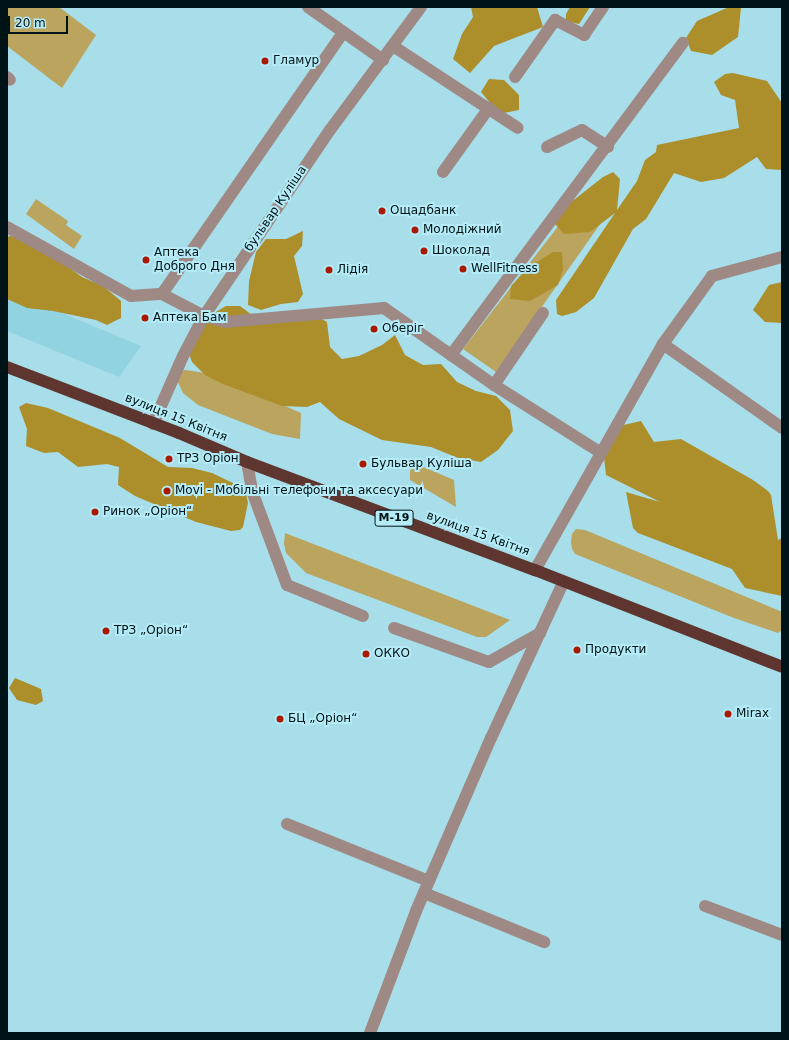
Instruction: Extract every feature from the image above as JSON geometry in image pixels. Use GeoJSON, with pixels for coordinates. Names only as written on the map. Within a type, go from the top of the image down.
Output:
{"type":"FeatureCollection","features":[{"type":"Feature","properties":{"kind":"highway","name":"вулиця 15 Квітня"},"geometry":{"type":"LineString","coordinates":[[7,367],[248,462],[535,570],[782,667]]}},
{"type":"Feature","properties":{"kind":"street"},"geometry":{"type":"LineString","coordinates":[[308,7],[383,60]]}},
{"type":"Feature","properties":{"kind":"street","name":"бульвар Куліша"},"geometry":{"type":"LineString","coordinates":[[153,424],[183,356],[204,316],[330,130],[421,7]]}},
{"type":"Feature","properties":{"kind":"street"},"geometry":{"type":"LineString","coordinates":[[515,78],[555,20],[584,36],[602,7]]}},
{"type":"Feature","properties":{"kind":"street"},"geometry":{"type":"LineString","coordinates":[[162,294],[343,33]]}},
{"type":"Feature","properties":{"kind":"street"},"geometry":{"type":"LineString","coordinates":[[451,355],[521,259],[608,147],[683,43]]}},
{"type":"Feature","properties":{"kind":"street"},"geometry":{"type":"LineString","coordinates":[[393,46],[518,128]]}},
{"type":"Feature","properties":{"kind":"street"},"geometry":{"type":"LineString","coordinates":[[443,172],[489,108]]}},
{"type":"Feature","properties":{"kind":"street"},"geometry":{"type":"LineString","coordinates":[[547,147],[582,130],[608,147]]}},
{"type":"Feature","properties":{"kind":"street"},"geometry":{"type":"LineString","coordinates":[[7,227],[131,296],[162,294],[204,316],[225,322],[384,308],[494,385],[602,453]]}},
{"type":"Feature","properties":{"kind":"street"},"geometry":{"type":"LineString","coordinates":[[535,570],[663,344],[712,276],[782,257]]}},
{"type":"Feature","properties":{"kind":"street"},"geometry":{"type":"LineString","coordinates":[[494,385],[543,313]]}},
{"type":"Feature","properties":{"kind":"street"},"geometry":{"type":"LineString","coordinates":[[663,344],[782,428]]}},
{"type":"Feature","properties":{"kind":"street"},"geometry":{"type":"LineString","coordinates":[[248,462],[252,491],[288,585],[364,616]]}},
{"type":"Feature","properties":{"kind":"street"},"geometry":{"type":"LineString","coordinates":[[370,1033],[424,893],[563,582]]}},
{"type":"Feature","properties":{"kind":"street"},"geometry":{"type":"LineString","coordinates":[[394,628],[489,662],[540,633]]}},
{"type":"Feature","properties":{"kind":"street"},"geometry":{"type":"LineString","coordinates":[[287,824],[429,882]]}},
{"type":"Feature","properties":{"kind":"street"},"geometry":{"type":"LineString","coordinates":[[424,893],[544,942]]}},
{"type":"Feature","properties":{"kind":"street"},"geometry":{"type":"LineString","coordinates":[[705,906],[782,935]]}},
{"type":"Feature","properties":{"kind":"shaded area"},"geometry":{"type":"Polygon","coordinates":[[[7,7],[59,7],[96,35],[62,88],[7,46],[7,7]]]}},
{"type":"Feature","properties":{"kind":"shaded area"},"geometry":{"type":"Polygon","coordinates":[[[471,7],[537,7],[543,27],[494,46],[470,73],[453,59],[462,34],[473,17],[471,7]]]}},
{"type":"Feature","properties":{"kind":"shaded area"},"geometry":{"type":"Polygon","coordinates":[[[570,7],[590,7],[579,24],[566,21],[566,14],[570,7]]]}},
{"type":"Feature","properties":{"kind":"shaded area"},"geometry":{"type":"Polygon","coordinates":[[[729,7],[741,8],[738,37],[712,55],[691,51],[686,38],[697,21],[729,7]]]}},
{"type":"Feature","properties":{"kind":"shaded area"},"geometry":{"type":"Polygon","coordinates":[[[733,73],[767,81],[782,103],[782,170],[766,169],[757,157],[724,178],[701,182],[674,173],[646,219],[633,229],[594,298],[576,312],[562,316],[557,314],[556,300],[615,213],[590,232],[564,234],[554,223],[556,214],[603,177],[613,172],[620,179],[617,210],[637,181],[645,160],[656,152],[657,145],[739,128],[735,100],[721,95],[714,82],[725,74],[733,73]]]}},
{"type":"Feature","properties":{"kind":"shaded area"},"geometry":{"type":"Polygon","coordinates":[[[489,79],[504,80],[519,95],[519,110],[504,113],[491,104],[481,92],[489,79]]]}},
{"type":"Feature","properties":{"kind":"shaded area"},"geometry":{"type":"Polygon","coordinates":[[[36,199],[68,221],[66,225],[82,236],[74,249],[26,214],[36,199]]]}},
{"type":"Feature","properties":{"kind":"shaded area"},"geometry":{"type":"Polygon","coordinates":[[[577,202],[603,220],[496,372],[463,349],[577,202]]]}},
{"type":"Feature","properties":{"kind":"shaded area"},"geometry":{"type":"Polygon","coordinates":[[[303,231],[302,246],[294,256],[303,294],[298,302],[281,304],[261,310],[248,305],[249,281],[256,252],[266,239],[286,239],[303,231]]]}},
{"type":"Feature","properties":{"kind":"shaded area"},"geometry":{"type":"Polygon","coordinates":[[[7,237],[28,238],[82,277],[103,286],[121,301],[121,318],[107,325],[96,320],[53,311],[27,308],[7,299],[7,237]]]}},
{"type":"Feature","properties":{"kind":"shaded area"},"geometry":{"type":"Polygon","coordinates":[[[553,252],[562,252],[563,269],[558,285],[530,301],[510,299],[511,286],[532,265],[553,252]]]}},
{"type":"Feature","properties":{"kind":"shaded area"},"geometry":{"type":"Polygon","coordinates":[[[782,282],[782,323],[765,322],[753,310],[769,285],[782,282]]]}},
{"type":"Feature","properties":{"kind":"shaded area"},"geometry":{"type":"Polygon","coordinates":[[[7,290],[141,346],[119,377],[7,331],[7,290]]]}},
{"type":"Feature","properties":{"kind":"shaded area"},"geometry":{"type":"Polygon","coordinates":[[[226,306],[240,306],[252,315],[313,314],[327,322],[330,347],[342,359],[359,356],[382,345],[395,335],[405,355],[423,365],[441,364],[457,382],[476,391],[496,396],[510,410],[513,431],[498,450],[481,462],[458,458],[431,447],[382,440],[339,419],[320,402],[307,407],[282,406],[223,384],[205,375],[192,362],[186,346],[202,320],[226,306]]]}},
{"type":"Feature","properties":{"kind":"shaded area"},"geometry":{"type":"Polygon","coordinates":[[[185,370],[218,377],[301,413],[300,439],[272,434],[198,405],[183,393],[177,380],[175,373],[185,370]]]}},
{"type":"Feature","properties":{"kind":"shaded area"},"geometry":{"type":"Polygon","coordinates":[[[26,403],[48,408],[120,438],[168,467],[192,468],[212,473],[239,486],[246,494],[248,503],[243,527],[240,530],[231,531],[196,522],[135,496],[118,485],[119,467],[107,464],[78,467],[58,452],[44,453],[26,446],[27,429],[19,407],[26,403]]]}},
{"type":"Feature","properties":{"kind":"shaded area"},"geometry":{"type":"Polygon","coordinates":[[[641,421],[654,442],[681,439],[753,480],[768,491],[771,495],[778,540],[782,538],[782,596],[745,588],[732,569],[638,533],[633,528],[626,492],[660,502],[606,475],[602,440],[619,426],[641,421]]]}},
{"type":"Feature","properties":{"kind":"shaded area"},"geometry":{"type":"Polygon","coordinates":[[[414,463],[454,480],[456,507],[410,480],[410,471],[414,463]]]}},
{"type":"Feature","properties":{"kind":"shaded area"},"geometry":{"type":"Polygon","coordinates":[[[576,529],[585,530],[780,611],[782,612],[782,630],[778,633],[734,618],[575,554],[572,549],[571,542],[572,534],[576,529]]]}},
{"type":"Feature","properties":{"kind":"shaded area"},"geometry":{"type":"Polygon","coordinates":[[[285,533],[510,620],[486,637],[477,637],[306,573],[286,553],[284,544],[285,533]]]}},
{"type":"Feature","properties":{"kind":"shaded area"},"geometry":{"type":"Polygon","coordinates":[[[15,678],[41,689],[43,701],[36,705],[17,700],[9,688],[15,678]]]}},
{"type":"Feature","properties":{"kind":"place","name":"Гламур"},"geometry":{"type":"Point","coordinates":[265,61]}},
{"type":"Feature","properties":{"kind":"place","name":"Ощадбанк"},"geometry":{"type":"Point","coordinates":[382,211]}},
{"type":"Feature","properties":{"kind":"place","name":"Молодіжний"},"geometry":{"type":"Point","coordinates":[415,230]}},
{"type":"Feature","properties":{"kind":"place","name":"Шоколад"},"geometry":{"type":"Point","coordinates":[424,251]}},
{"type":"Feature","properties":{"kind":"place","name":"Аптека Доброго Дня"},"geometry":{"type":"Point","coordinates":[146,260]}},
{"type":"Feature","properties":{"kind":"place","name":"WellFitness"},"geometry":{"type":"Point","coordinates":[463,269]}},
{"type":"Feature","properties":{"kind":"place","name":"Лідія"},"geometry":{"type":"Point","coordinates":[329,270]}},
{"type":"Feature","properties":{"kind":"place","name":"Аптека Бам"},"geometry":{"type":"Point","coordinates":[145,318]}},
{"type":"Feature","properties":{"kind":"place","name":"Оберіг"},"geometry":{"type":"Point","coordinates":[374,329]}},
{"type":"Feature","properties":{"kind":"place","name":"ТРЗ Оріон"},"geometry":{"type":"Point","coordinates":[169,459]}},
{"type":"Feature","properties":{"kind":"place","name":"Бульвар Куліша"},"geometry":{"type":"Point","coordinates":[363,464]}},
{"type":"Feature","properties":{"kind":"place","name":"Movi - Мобільні телефони та аксесуари"},"geometry":{"type":"Point","coordinates":[167,491]}},
{"type":"Feature","properties":{"kind":"place","name":"Ринок „Оріон“"},"geometry":{"type":"Point","coordinates":[95,512]}},
{"type":"Feature","properties":{"kind":"place","name":"ТРЗ „Оріон“"},"geometry":{"type":"Point","coordinates":[106,631]}},
{"type":"Feature","properties":{"kind":"place","name":"Продукти"},"geometry":{"type":"Point","coordinates":[577,650]}},
{"type":"Feature","properties":{"kind":"place","name":"ОККО"},"geometry":{"type":"Point","coordinates":[366,654]}},
{"type":"Feature","properties":{"kind":"place","name":"Mirax"},"geometry":{"type":"Point","coordinates":[728,714]}},
{"type":"Feature","properties":{"kind":"place","name":"БЦ „Оріон“"},"geometry":{"type":"Point","coordinates":[280,719]}}]}
